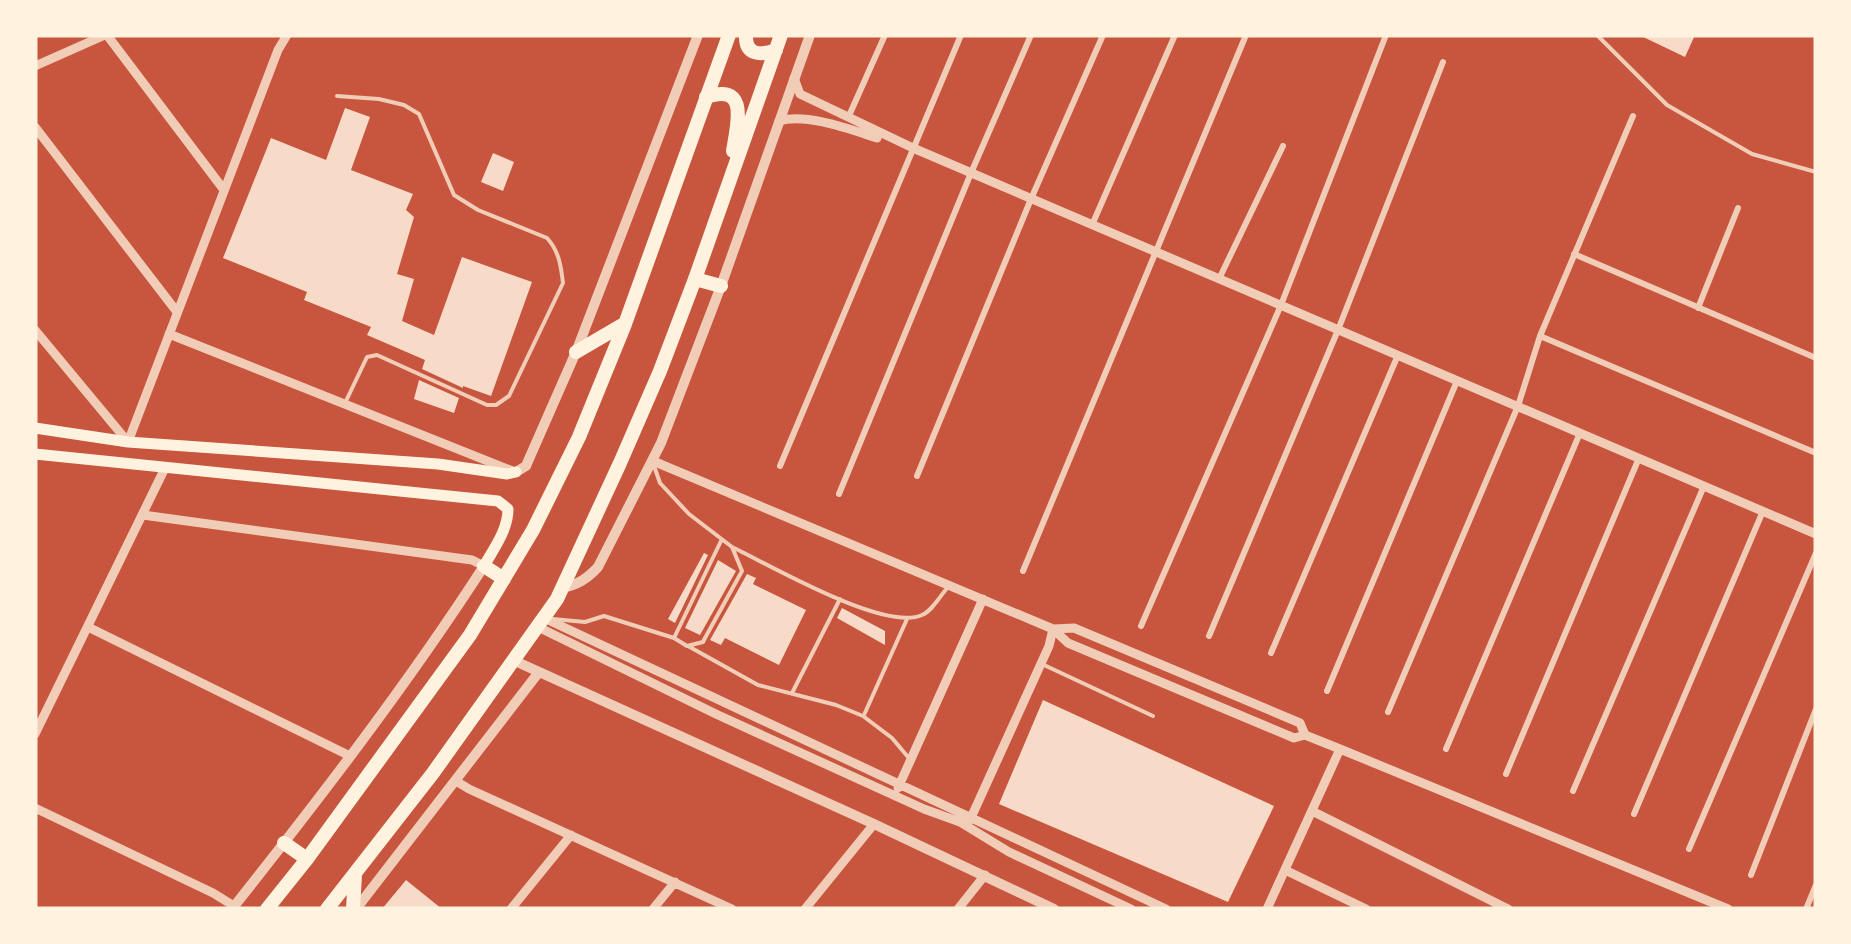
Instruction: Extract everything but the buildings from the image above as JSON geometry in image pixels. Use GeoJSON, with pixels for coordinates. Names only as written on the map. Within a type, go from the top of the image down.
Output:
{"type":"FeatureCollection","features":[{"type":"Feature","properties":{"kind":"highway"},"geometry":{"type":"LineString","coordinates":[[267,909],[470,635],[533,530],[580,438],[729,35]]}},
{"type":"Feature","properties":{"kind":"highway"},"geometry":{"type":"LineString","coordinates":[[746,35],[750,51],[758,54],[779,42]]}},
{"type":"Feature","properties":{"kind":"highway"},"geometry":{"type":"LineString","coordinates":[[327,909],[515,661],[562,588],[641,417],[695,280],[779,42]]}},
{"type":"Feature","properties":{"kind":"highway"},"geometry":{"type":"LineString","coordinates":[[706,97],[724,94],[737,103],[739,115],[727,186]]}},
{"type":"Feature","properties":{"kind":"highway"},"geometry":{"type":"LineString","coordinates":[[695,280],[722,286]]}},
{"type":"Feature","properties":{"kind":"highway"},"geometry":{"type":"LineString","coordinates":[[576,352],[625,324]]}},
{"type":"Feature","properties":{"kind":"highway"},"geometry":{"type":"LineString","coordinates":[[484,566],[504,579]]}},
{"type":"Feature","properties":{"kind":"highway"},"geometry":{"type":"LineString","coordinates":[[284,843],[307,859]]}},
{"type":"Feature","properties":{"kind":"highway"},"geometry":{"type":"LineString","coordinates":[[354,909],[355,874]]}},
{"type":"Feature","properties":{"kind":"main road"},"geometry":{"type":"LineString","coordinates":[[35,428],[128,442],[516,472]]}},
{"type":"Feature","properties":{"kind":"main road"},"geometry":{"type":"LineString","coordinates":[[260,453],[262,478]]}},
{"type":"Feature","properties":{"kind":"main road"},"geometry":{"type":"LineString","coordinates":[[35,455],[498,501],[508,509],[506,526],[484,566]]}},
{"type":"Feature","properties":{"kind":"street"},"geometry":{"type":"LineString","coordinates":[[35,66],[106,35],[224,190]]}},
{"type":"Feature","properties":{"kind":"street"},"geometry":{"type":"LineString","coordinates":[[278,35],[278,50]]}},
{"type":"Feature","properties":{"kind":"street"},"geometry":{"type":"LineString","coordinates":[[35,330],[128,442],[278,50],[288,35]]}},
{"type":"Feature","properties":{"kind":"street"},"geometry":{"type":"LineString","coordinates":[[169,334],[516,472],[526,466],[576,352],[698,35]]}},
{"type":"Feature","properties":{"kind":"street"},"geometry":{"type":"LineString","coordinates":[[562,588],[584,580],[598,566],[653,462],[722,286],[810,35]]}},
{"type":"Feature","properties":{"kind":"street"},"geometry":{"type":"LineString","coordinates":[[848,119],[885,35]]}},
{"type":"Feature","properties":{"kind":"street"},"geometry":{"type":"LineString","coordinates":[[780,466],[962,35]]}},
{"type":"Feature","properties":{"kind":"street"},"geometry":{"type":"LineString","coordinates":[[839,494],[1031,35]]}},
{"type":"Feature","properties":{"kind":"street"},"geometry":{"type":"LineString","coordinates":[[917,476],[1102,35]]}},
{"type":"Feature","properties":{"kind":"street"},"geometry":{"type":"LineString","coordinates":[[1092,225],[1175,35]]}},
{"type":"Feature","properties":{"kind":"street"},"geometry":{"type":"LineString","coordinates":[[1024,571],[1246,35]]}},
{"type":"Feature","properties":{"kind":"street"},"geometry":{"type":"LineString","coordinates":[[1141,626],[1281,306],[1386,35]]}},
{"type":"Feature","properties":{"kind":"street"},"geometry":{"type":"LineString","coordinates":[[1209,636],[1338,330],[1442,62]]}},
{"type":"Feature","properties":{"kind":"street"},"geometry":{"type":"LineString","coordinates":[[794,78],[800,94],[848,119],[1816,534]]}},
{"type":"Feature","properties":{"kind":"street"},"geometry":{"type":"LineString","coordinates":[[1388,712],[1518,406],[1540,336],[1633,116]]}},
{"type":"Feature","properties":{"kind":"street"},"geometry":{"type":"LineString","coordinates":[[778,122],[791,118],[836,126],[913,148]]}},
{"type":"Feature","properties":{"kind":"street"},"geometry":{"type":"LineString","coordinates":[[35,128],[177,312]]}},
{"type":"Feature","properties":{"kind":"street"},"geometry":{"type":"LineString","coordinates":[[1219,279],[1283,146]]}},
{"type":"Feature","properties":{"kind":"street"},"geometry":{"type":"LineString","coordinates":[[1698,308],[1738,208]]}},
{"type":"Feature","properties":{"kind":"street"},"geometry":{"type":"LineString","coordinates":[[1574,254],[1816,358]]}},
{"type":"Feature","properties":{"kind":"street"},"geometry":{"type":"LineString","coordinates":[[1540,336],[1816,453]]}},
{"type":"Feature","properties":{"kind":"street"},"geometry":{"type":"LineString","coordinates":[[1271,653],[1398,355]]}},
{"type":"Feature","properties":{"kind":"street"},"geometry":{"type":"LineString","coordinates":[[1327,691],[1457,381]]}},
{"type":"Feature","properties":{"kind":"street"},"geometry":{"type":"LineString","coordinates":[[1446,749],[1580,433]]}},
{"type":"Feature","properties":{"kind":"street"},"geometry":{"type":"LineString","coordinates":[[1506,774],[1638,458]]}},
{"type":"Feature","properties":{"kind":"street"},"geometry":{"type":"LineString","coordinates":[[653,462],[950,584],[1053,629],[1068,642],[1294,738],[1305,735],[1701,904],[1728,909]]}},
{"type":"Feature","properties":{"kind":"street"},"geometry":{"type":"LineString","coordinates":[[35,734],[166,468]]}},
{"type":"Feature","properties":{"kind":"street"},"geometry":{"type":"LineString","coordinates":[[1573,791],[1704,486]]}},
{"type":"Feature","properties":{"kind":"street"},"geometry":{"type":"LineString","coordinates":[[1634,814],[1763,511]]}},
{"type":"Feature","properties":{"kind":"street"},"geometry":{"type":"LineString","coordinates":[[35,808],[213,893],[233,908],[434,643],[484,566],[472,560],[142,515]]}},
{"type":"Feature","properties":{"kind":"street"},"geometry":{"type":"LineString","coordinates":[[1689,850],[1816,552]]}},
{"type":"Feature","properties":{"kind":"street"},"geometry":{"type":"LineString","coordinates":[[895,796],[983,599]]}},
{"type":"Feature","properties":{"kind":"street"},"geometry":{"type":"LineString","coordinates":[[541,622],[900,783],[969,821],[1166,909]]}},
{"type":"Feature","properties":{"kind":"street"},"geometry":{"type":"LineString","coordinates":[[541,622],[718,715],[895,796],[969,821],[1009,852],[1132,909]]}},
{"type":"Feature","properties":{"kind":"street"},"geometry":{"type":"LineString","coordinates":[[88,627],[350,756]]}},
{"type":"Feature","properties":{"kind":"street"},"geometry":{"type":"LineString","coordinates":[[1053,629],[1074,628],[1300,724],[1305,735]]}},
{"type":"Feature","properties":{"kind":"street"},"geometry":{"type":"LineString","coordinates":[[969,821],[1041,664],[1053,629]]}},
{"type":"Feature","properties":{"kind":"street"},"geometry":{"type":"LineString","coordinates":[[515,661],[1054,909]]}},
{"type":"Feature","properties":{"kind":"street"},"geometry":{"type":"LineString","coordinates":[[354,909],[539,672]]}},
{"type":"Feature","properties":{"kind":"street"},"geometry":{"type":"LineString","coordinates":[[1751,875],[1816,710]]}},
{"type":"Feature","properties":{"kind":"street"},"geometry":{"type":"LineString","coordinates":[[1267,909],[1340,749]]}},
{"type":"Feature","properties":{"kind":"street"},"geometry":{"type":"LineString","coordinates":[[456,781],[732,909]]}},
{"type":"Feature","properties":{"kind":"street"},"geometry":{"type":"LineString","coordinates":[[1312,812],[1508,909]]}},
{"type":"Feature","properties":{"kind":"street"},"geometry":{"type":"LineString","coordinates":[[805,909],[874,824]]}},
{"type":"Feature","properties":{"kind":"street"},"geometry":{"type":"LineString","coordinates":[[517,907],[571,835]]}},
{"type":"Feature","properties":{"kind":"street"},"geometry":{"type":"LineString","coordinates":[[1285,870],[1366,909]]}},
{"type":"Feature","properties":{"kind":"street"},"geometry":{"type":"LineString","coordinates":[[958,909],[985,875]]}},
{"type":"Feature","properties":{"kind":"street"},"geometry":{"type":"LineString","coordinates":[[653,909],[674,882]]}},
{"type":"Feature","properties":{"kind":"street"},"geometry":{"type":"LineString","coordinates":[[1806,909],[1816,885]]}},
{"type":"Feature","properties":{"kind":"lane"},"geometry":{"type":"LineString","coordinates":[[1596,35],[1668,105],[1752,154],[1816,172]]}},
{"type":"Feature","properties":{"kind":"lane"},"geometry":{"type":"LineString","coordinates":[[337,96],[378,99],[404,105],[419,114],[454,195],[478,210],[546,238],[562,266],[563,283],[510,396],[496,405],[487,405],[376,355],[367,357],[345,403]]}},
{"type":"Feature","properties":{"kind":"lane"},"geometry":{"type":"LineString","coordinates":[[653,462],[660,483],[721,541],[840,599],[907,620],[926,614],[950,584]]}},
{"type":"Feature","properties":{"kind":"lane"},"geometry":{"type":"LineString","coordinates":[[674,638],[721,541]]}},
{"type":"Feature","properties":{"kind":"lane"},"geometry":{"type":"LineString","coordinates":[[687,646],[705,638],[742,571],[732,547]]}},
{"type":"Feature","properties":{"kind":"lane"},"geometry":{"type":"LineString","coordinates":[[792,693],[840,599]]}},
{"type":"Feature","properties":{"kind":"lane"},"geometry":{"type":"LineString","coordinates":[[541,622],[586,622],[604,616],[674,638],[758,685],[863,716],[892,738],[911,760]]}},
{"type":"Feature","properties":{"kind":"lane"},"geometry":{"type":"LineString","coordinates":[[863,716],[907,620]]}},
{"type":"Feature","properties":{"kind":"lane"},"geometry":{"type":"LineString","coordinates":[[1041,664],[1153,716]]}}]}
